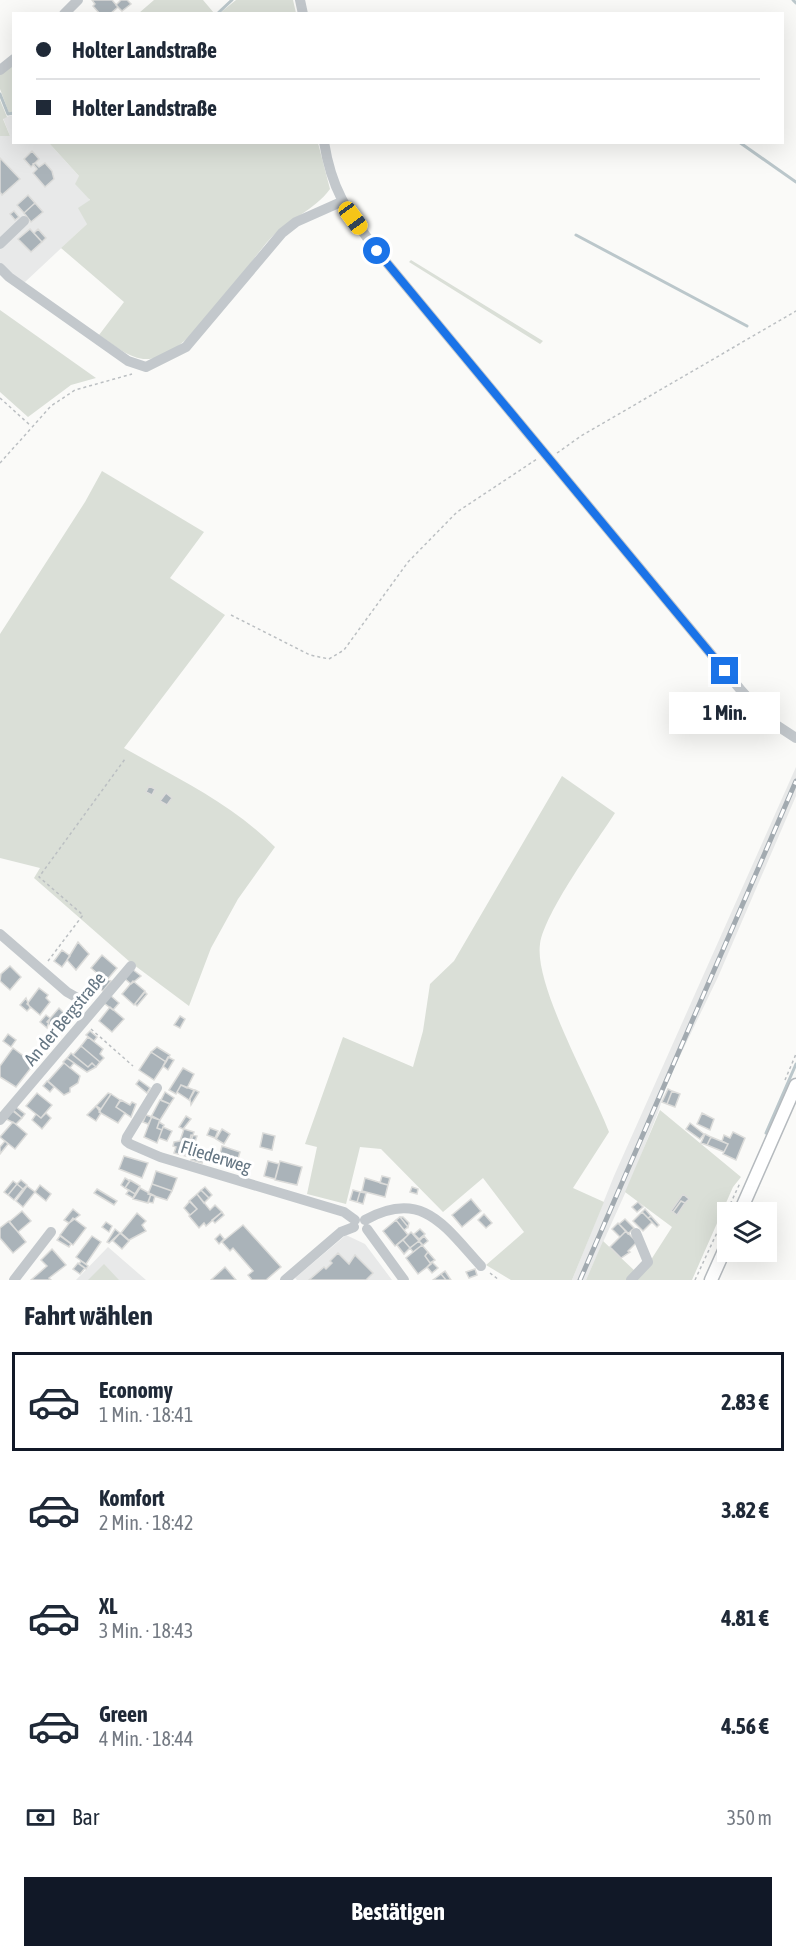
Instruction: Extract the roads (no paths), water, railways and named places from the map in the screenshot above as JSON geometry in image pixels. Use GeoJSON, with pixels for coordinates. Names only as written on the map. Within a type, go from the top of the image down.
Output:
{"type":"FeatureCollection","features":[{"type":"Feature","properties":{"kind":"main road"},"geometry":{"type":"LineString","coordinates":[[744,1202],[796,1084]]}},
{"type":"Feature","properties":{"kind":"main road"},"geometry":{"type":"LineString","coordinates":[[711,1280],[719,1262]]}},
{"type":"Feature","properties":{"kind":"street"},"geometry":{"type":"LineString","coordinates":[[66,12],[78,0]]}},
{"type":"Feature","properties":{"kind":"street"},"geometry":{"type":"LineString","coordinates":[[0,70],[12,61]]}},
{"type":"Feature","properties":{"kind":"street"},"geometry":{"type":"LineString","coordinates":[[324,144],[327,164],[341,202],[377,251],[740,689],[766,719],[796,738]]}},
{"type":"Feature","properties":{"kind":"street"},"geometry":{"type":"LineString","coordinates":[[0,268],[128,361],[146,367],[186,347],[282,232],[296,222],[341,202]]}},
{"type":"Feature","properties":{"kind":"street"},"geometry":{"type":"LineString","coordinates":[[0,244],[24,221]]}},
{"type":"Feature","properties":{"kind":"street"},"geometry":{"type":"LineString","coordinates":[[0,934],[41,970],[81,1000]]}},
{"type":"Feature","properties":{"kind":"street","name":"An der Bergstraße"},"geometry":{"type":"LineString","coordinates":[[0,1120],[131,966]]}},
{"type":"Feature","properties":{"kind":"street","name":"Fliederweg"},"geometry":{"type":"LineString","coordinates":[[157,1088],[126,1141],[160,1157],[344,1212],[360,1224]]}},
{"type":"Feature","properties":{"kind":"street"},"geometry":{"type":"LineString","coordinates":[[285,1280],[341,1232],[395,1208],[410,1207],[426,1211],[438,1218],[481,1266]]}},
{"type":"Feature","properties":{"kind":"street"},"geometry":{"type":"LineString","coordinates":[[360,1224],[404,1280]]}},
{"type":"Feature","properties":{"kind":"street"},"geometry":{"type":"LineString","coordinates":[[14,1280],[51,1232]]}},
{"type":"Feature","properties":{"kind":"street"},"geometry":{"type":"LineString","coordinates":[[631,1280],[648,1262],[636,1233]]}},
{"type":"Feature","properties":{"kind":"waterway"},"geometry":{"type":"LineString","coordinates":[[219,12],[232,0]]}},
{"type":"Feature","properties":{"kind":"waterway"},"geometry":{"type":"LineString","coordinates":[[793,0],[796,3]]}},
{"type":"Feature","properties":{"kind":"waterway"},"geometry":{"type":"LineString","coordinates":[[0,94],[8,114],[12,113]]}},
{"type":"Feature","properties":{"kind":"waterway"},"geometry":{"type":"LineString","coordinates":[[742,144],[796,182]]}},
{"type":"Feature","properties":{"kind":"waterway"},"geometry":{"type":"LineString","coordinates":[[576,235],[747,326]]}},
{"type":"Feature","properties":{"kind":"waterway"},"geometry":{"type":"LineString","coordinates":[[766,1133],[796,1064]]}},
{"type":"Feature","properties":{"kind":"railway"},"geometry":{"type":"LineString","coordinates":[[580,1280],[796,781]]}}]}
